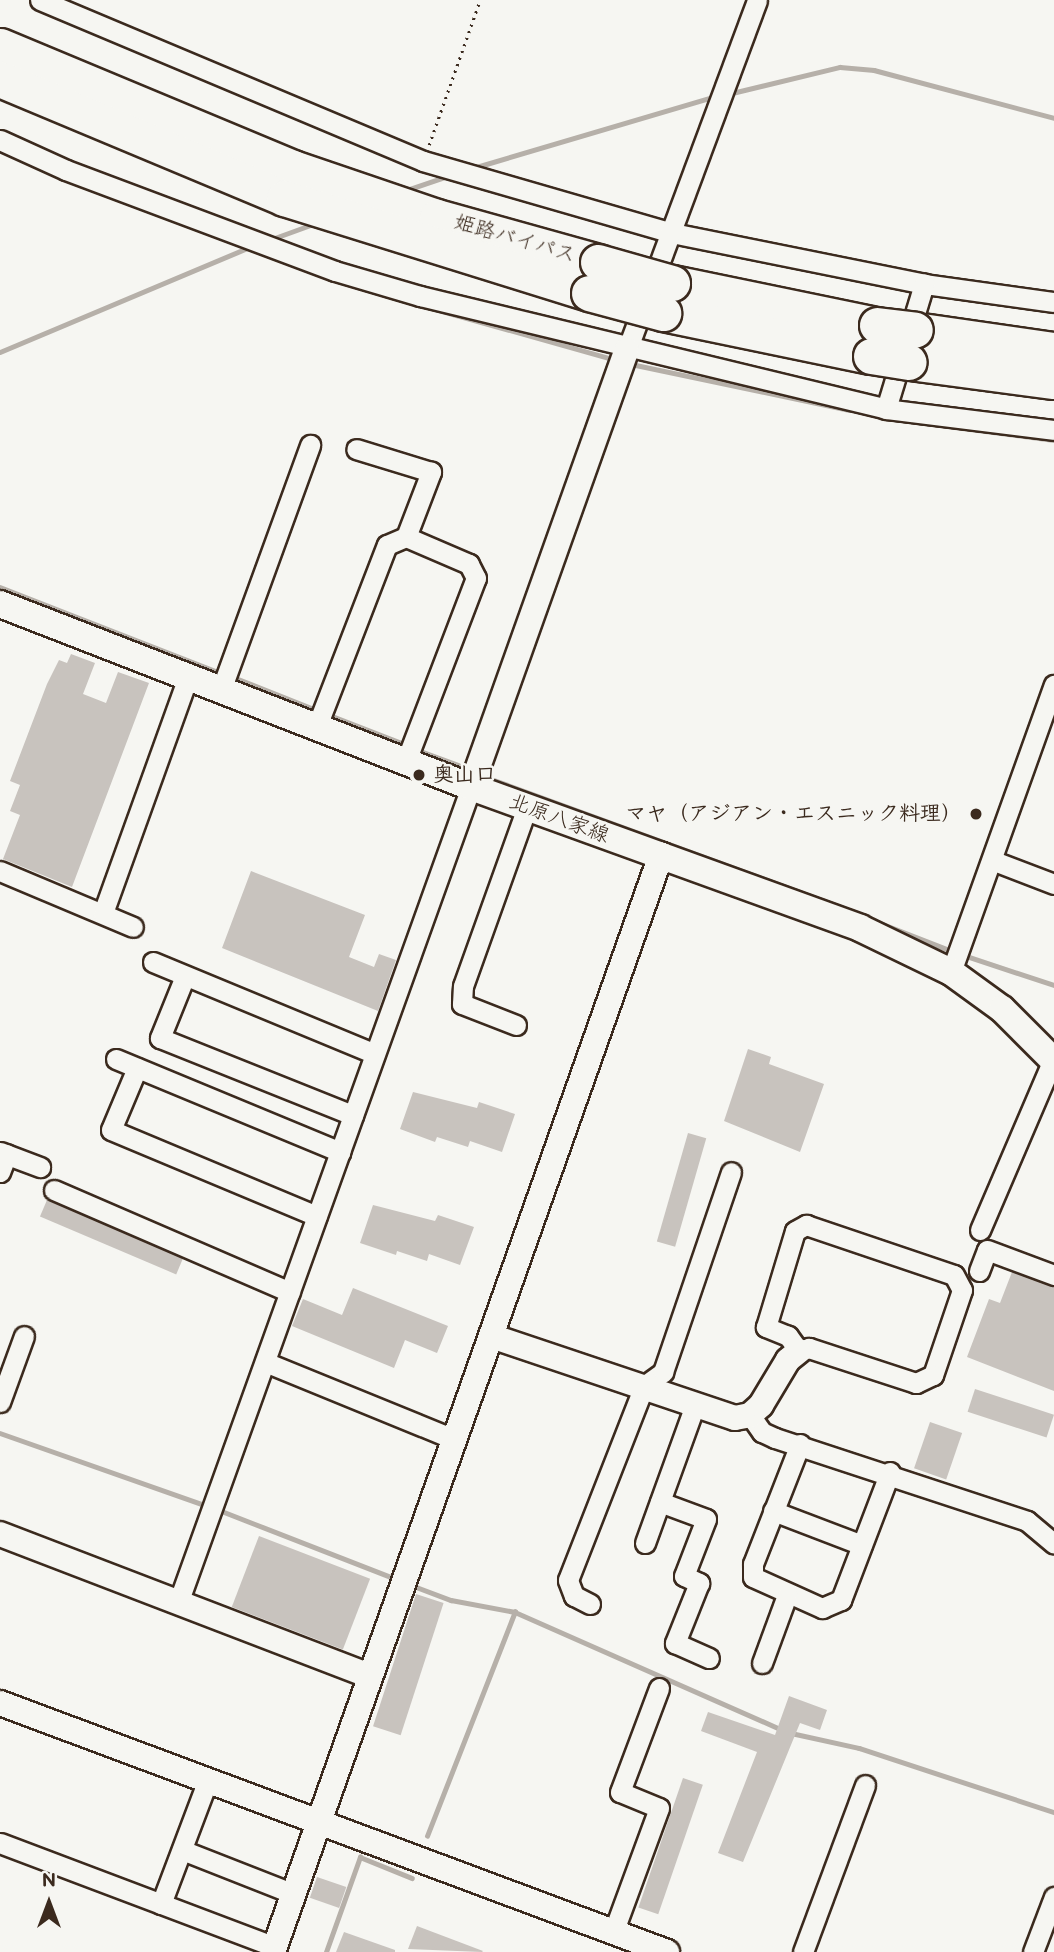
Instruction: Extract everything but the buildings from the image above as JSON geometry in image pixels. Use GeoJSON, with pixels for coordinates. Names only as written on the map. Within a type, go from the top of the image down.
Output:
{"type":"FeatureCollection","features":[{"type":"Feature","properties":{"kind":"highway","name":"姫路バイパス"},"geometry":{"type":"LineString","coordinates":[[0,46],[288,183]]}},
{"type":"Feature","properties":{"kind":"highway","name":"姫路バイパス"},"geometry":{"type":"LineString","coordinates":[[0,79],[432,232],[668,298],[912,346],[1054,382]]}},
{"type":"Feature","properties":{"kind":"highway","name":"姫路バイパス"},"geometry":{"type":"LineString","coordinates":[[912,346],[1054,350]]}},
{"type":"Feature","properties":{"kind":"main road","name":"北原八家線"},"geometry":{"type":"LineString","coordinates":[[0,604],[188,677],[226,678],[410,751],[471,787],[860,928],[956,960],[1054,1060]]}},
{"type":"Feature","properties":{"kind":"street"},"geometry":{"type":"LineString","coordinates":[[40,0],[423,161],[671,233],[924,284],[1054,302]]}},
{"type":"Feature","properties":{"kind":"street"},"geometry":{"type":"LineString","coordinates":[[178,1602],[627,351],[757,0]]}},
{"type":"Feature","properties":{"kind":"street"},"geometry":{"type":"LineString","coordinates":[[0,140],[66,170],[335,271],[627,351],[886,409],[1054,430]]}},
{"type":"Feature","properties":{"kind":"street"},"geometry":{"type":"LineString","coordinates":[[886,409],[924,284]]}},
{"type":"Feature","properties":{"kind":"street"},"geometry":{"type":"LineString","coordinates":[[226,678],[310,445]]}},
{"type":"Feature","properties":{"kind":"street"},"geometry":{"type":"LineString","coordinates":[[356,449],[431,472],[406,537]]}},
{"type":"Feature","properties":{"kind":"street"},"geometry":{"type":"LineString","coordinates":[[321,715],[387,545],[406,537],[469,564],[476,578],[410,751]]}},
{"type":"Feature","properties":{"kind":"street"},"geometry":{"type":"LineString","coordinates":[[103,913],[188,677]]}},
{"type":"Feature","properties":{"kind":"street"},"geometry":{"type":"LineString","coordinates":[[956,960],[1054,685]]}},
{"type":"Feature","properties":{"kind":"street"},"geometry":{"type":"LineString","coordinates":[[516,1025],[462,1004],[463,986],[527,807]]}},
{"type":"Feature","properties":{"kind":"street"},"geometry":{"type":"LineString","coordinates":[[0,1843],[274,1949],[661,855]]}},
{"type":"Feature","properties":{"kind":"street"},"geometry":{"type":"LineString","coordinates":[[993,861],[1054,884]]}},
{"type":"Feature","properties":{"kind":"street"},"geometry":{"type":"LineString","coordinates":[[0,871],[133,927]]}},
{"type":"Feature","properties":{"kind":"street"},"geometry":{"type":"LineString","coordinates":[[153,962],[375,1054]]}},
{"type":"Feature","properties":{"kind":"street"},"geometry":{"type":"LineString","coordinates":[[185,976],[160,1038],[353,1115]]}},
{"type":"Feature","properties":{"kind":"street"},"geometry":{"type":"LineString","coordinates":[[116,1059],[340,1152]]}},
{"type":"Feature","properties":{"kind":"street"},"geometry":{"type":"LineString","coordinates":[[980,1230],[1054,1060]]}},
{"type":"Feature","properties":{"kind":"street"},"geometry":{"type":"LineString","coordinates":[[137,1068],[111,1130],[317,1216]]}},
{"type":"Feature","properties":{"kind":"street"},"geometry":{"type":"LineString","coordinates":[[2,1160],[40,1167]]}},
{"type":"Feature","properties":{"kind":"street"},"geometry":{"type":"LineString","coordinates":[[590,1604],[574,1596],[568,1580],[644,1386],[663,1372],[731,1172]]}},
{"type":"Feature","properties":{"kind":"street"},"geometry":{"type":"LineString","coordinates":[[54,1190],[290,1292]]}},
{"type":"Feature","properties":{"kind":"street"},"geometry":{"type":"LineString","coordinates":[[491,1336],[735,1418],[750,1415],[799,1351],[809,1348],[916,1383],[924,1381],[933,1375],[962,1290],[954,1275],[806,1225],[795,1231],[765,1318],[766,1327],[788,1336],[799,1351]]}},
{"type":"Feature","properties":{"kind":"street"},"geometry":{"type":"LineString","coordinates":[[979,1271],[987,1250],[1054,1275]]}},
{"type":"Feature","properties":{"kind":"street"},"geometry":{"type":"LineString","coordinates":[[2,1391],[24,1336]]}},
{"type":"Feature","properties":{"kind":"street"},"geometry":{"type":"LineString","coordinates":[[265,1362],[454,1438]]}},
{"type":"Feature","properties":{"kind":"street"},"geometry":{"type":"LineString","coordinates":[[645,1543],[695,1405]]}},
{"type":"Feature","properties":{"kind":"street"},"geometry":{"type":"LineString","coordinates":[[750,1415],[762,1432],[890,1472],[1037,1525],[1043,1540],[1054,1544]]}},
{"type":"Feature","properties":{"kind":"street"},"geometry":{"type":"LineString","coordinates":[[800,1444],[774,1511],[753,1577],[787,1595],[822,1608],[841,1600],[890,1472]]}},
{"type":"Feature","properties":{"kind":"street"},"geometry":{"type":"LineString","coordinates":[[660,1502],[706,1520],[684,1576],[699,1583],[675,1643],[709,1658]]}},
{"type":"Feature","properties":{"kind":"street"},"geometry":{"type":"LineString","coordinates":[[774,1511],[862,1545]]}},
{"type":"Feature","properties":{"kind":"street"},"geometry":{"type":"LineString","coordinates":[[0,1534],[369,1676]]}},
{"type":"Feature","properties":{"kind":"street"},"geometry":{"type":"LineString","coordinates":[[762,1663],[787,1595]]}},
{"type":"Feature","properties":{"kind":"street"},"geometry":{"type":"LineString","coordinates":[[613,1933],[659,1808],[620,1792],[659,1688]]}},
{"type":"Feature","properties":{"kind":"street"},"geometry":{"type":"LineString","coordinates":[[0,1703],[318,1825],[667,1952]]}},
{"type":"Feature","properties":{"kind":"street"},"geometry":{"type":"LineString","coordinates":[[161,1904],[207,1782]]}},
{"type":"Feature","properties":{"kind":"street"},"geometry":{"type":"LineString","coordinates":[[803,1952],[866,1785]]}},
{"type":"Feature","properties":{"kind":"street"},"geometry":{"type":"LineString","coordinates":[[182,1850],[294,1894]]}},
{"type":"Feature","properties":{"kind":"street"},"geometry":{"type":"LineString","coordinates":[[1033,1952],[1054,1897]]}},
{"type":"Feature","properties":{"kind":"path"},"geometry":{"type":"LineString","coordinates":[[423,161],[480,0]]}},
{"type":"Feature","properties":{"kind":"waterway"},"geometry":{"type":"LineString","coordinates":[[728,94],[840,67],[874,70],[1054,118]]}},
{"type":"Feature","properties":{"kind":"waterway"},"geometry":{"type":"LineString","coordinates":[[473,168],[713,97]]}},
{"type":"Feature","properties":{"kind":"waterway"},"geometry":{"type":"LineString","coordinates":[[407,190],[448,176]]}},
{"type":"Feature","properties":{"kind":"waterway"},"geometry":{"type":"LineString","coordinates":[[272,239],[316,223]]}},
{"type":"Feature","properties":{"kind":"waterway"},"geometry":{"type":"LineString","coordinates":[[0,352],[250,247]]}},
{"type":"Feature","properties":{"kind":"waterway"},"geometry":{"type":"LineString","coordinates":[[385,295],[616,360]]}},
{"type":"Feature","properties":{"kind":"waterway"},"geometry":{"type":"LineString","coordinates":[[631,364],[849,410]]}},
{"type":"Feature","properties":{"kind":"waterway"},"geometry":{"type":"LineString","coordinates":[[916,422],[1054,440]]}},
{"type":"Feature","properties":{"kind":"waterway"},"geometry":{"type":"LineString","coordinates":[[0,587],[221,673]]}},
{"type":"Feature","properties":{"kind":"waterway"},"geometry":{"type":"LineString","coordinates":[[233,677],[319,711]]}},
{"type":"Feature","properties":{"kind":"waterway"},"geometry":{"type":"LineString","coordinates":[[327,714],[407,745]]}},
{"type":"Feature","properties":{"kind":"waterway"},"geometry":{"type":"LineString","coordinates":[[415,749],[458,765]]}},
{"type":"Feature","properties":{"kind":"waterway"},"geometry":{"type":"LineString","coordinates":[[494,780],[841,907]]}},
{"type":"Feature","properties":{"kind":"waterway"},"geometry":{"type":"LineString","coordinates":[[875,921],[952,951]]}},
{"type":"Feature","properties":{"kind":"waterway"},"geometry":{"type":"LineString","coordinates":[[963,955],[1054,985]]}},
{"type":"Feature","properties":{"kind":"waterway"},"geometry":{"type":"LineString","coordinates":[[0,1433],[207,1506]]}},
{"type":"Feature","properties":{"kind":"waterway"},"geometry":{"type":"LineString","coordinates":[[219,1510],[396,1579]]}},
{"type":"Feature","properties":{"kind":"waterway"},"geometry":{"type":"LineString","coordinates":[[411,1585],[451,1600],[515,1612],[783,1730]]}},
{"type":"Feature","properties":{"kind":"waterway"},"geometry":{"type":"LineString","coordinates":[[427,1836],[515,1612]]}},
{"type":"Feature","properties":{"kind":"waterway"},"geometry":{"type":"LineString","coordinates":[[791,1733],[859,1748],[1054,1812]]}},
{"type":"Feature","properties":{"kind":"waterway"},"geometry":{"type":"LineString","coordinates":[[326,1952],[360,1857],[412,1878]]}},
{"type":"Feature","properties":{"kind":"place","name":"奥山口"},"geometry":{"type":"Point","coordinates":[419,775]}},
{"type":"Feature","properties":{"kind":"place","name":"マヤ（アジアン・エスニック料理）"},"geometry":{"type":"Point","coordinates":[976,814]}}]}
